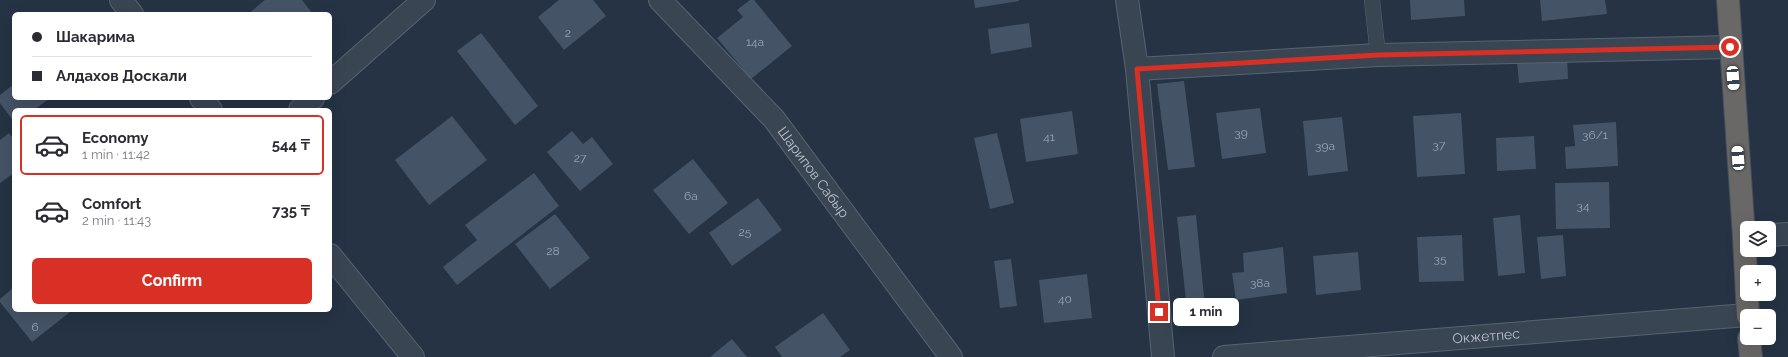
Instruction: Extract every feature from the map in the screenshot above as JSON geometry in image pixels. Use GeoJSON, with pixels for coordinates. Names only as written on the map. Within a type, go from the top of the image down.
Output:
{"type":"FeatureCollection","features":[{"type":"Feature","properties":{"kind":"highway"},"geometry":{"type":"LineString","coordinates":[[1728,0],[1730,47],[1745,221]]}},
{"type":"Feature","properties":{"kind":"highway"},"geometry":{"type":"LineString","coordinates":[[1747,257],[1748,309]]}},
{"type":"Feature","properties":{"kind":"highway"},"geometry":{"type":"LineString","coordinates":[[1750,345],[1751,357]]}},
{"type":"Feature","properties":{"kind":"street"},"geometry":{"type":"LineString","coordinates":[[121,0],[130,12]]}},
{"type":"Feature","properties":{"kind":"street"},"geometry":{"type":"LineString","coordinates":[[332,81],[424,0]]}},
{"type":"Feature","properties":{"kind":"street","name":"Шарипов Сабыр"},"geometry":{"type":"LineString","coordinates":[[660,0],[774,119],[951,357]]}},
{"type":"Feature","properties":{"kind":"street"},"geometry":{"type":"LineString","coordinates":[[1127,0],[1137,69],[1163,357]]}},
{"type":"Feature","properties":{"kind":"street"},"geometry":{"type":"LineString","coordinates":[[1137,69],[1378,55],[1730,47]]}},
{"type":"Feature","properties":{"kind":"street"},"geometry":{"type":"LineString","coordinates":[[203,100],[209,108]]}},
{"type":"Feature","properties":{"kind":"street"},"geometry":{"type":"LineString","coordinates":[[302,108],[311,100]]}},
{"type":"Feature","properties":{"kind":"street"},"geometry":{"type":"LineString","coordinates":[[1776,235],[1788,234]]}},
{"type":"Feature","properties":{"kind":"street"},"geometry":{"type":"LineString","coordinates":[[332,258],[413,357]]}},
{"type":"Feature","properties":{"kind":"street","name":"Окжетпес"},"geometry":{"type":"LineString","coordinates":[[1224,357],[1740,316]]}},
{"type":"Feature","properties":{"kind":"lane"},"geometry":{"type":"LineString","coordinates":[[1372,0],[1378,55]]}},
{"type":"Feature","properties":{"kind":"building"},"geometry":{"type":"Polygon","coordinates":[[[265,0],[302,0],[311,12],[250,12],[265,0]]]}},
{"type":"Feature","properties":{"kind":"building"},"geometry":{"type":"Polygon","coordinates":[[[559,0],[593,0],[606,16],[564,50],[538,17],[559,0]]]}},
{"type":"Feature","properties":{"kind":"building"},"geometry":{"type":"Polygon","coordinates":[[[750,0],[754,0],[792,46],[751,79],[717,38],[743,17],[737,10],[750,0]]]}},
{"type":"Feature","properties":{"kind":"building"},"geometry":{"type":"Polygon","coordinates":[[[974,0],[1019,0],[1019,1],[975,8],[974,0]]]}},
{"type":"Feature","properties":{"kind":"building"},"geometry":{"type":"Polygon","coordinates":[[[1410,0],[1464,0],[1465,16],[1411,20],[1410,0]]]}},
{"type":"Feature","properties":{"kind":"building"},"geometry":{"type":"Polygon","coordinates":[[[1540,0],[1605,0],[1607,14],[1542,21],[1540,0]]]}},
{"type":"Feature","properties":{"kind":"building"},"geometry":{"type":"Polygon","coordinates":[[[1029,23],[1032,47],[991,54],[988,29],[1029,23]]]}},
{"type":"Feature","properties":{"kind":"building"},"geometry":{"type":"Polygon","coordinates":[[[481,33],[538,106],[515,125],[457,51],[481,33]]]}},
{"type":"Feature","properties":{"kind":"building"},"geometry":{"type":"Polygon","coordinates":[[[1567,57],[1568,79],[1519,83],[1517,61],[1567,57]]]}},
{"type":"Feature","properties":{"kind":"building"},"geometry":{"type":"Polygon","coordinates":[[[1184,81],[1195,167],[1168,170],[1157,84],[1184,81]]]}},
{"type":"Feature","properties":{"kind":"building"},"geometry":{"type":"Polygon","coordinates":[[[12,86],[12,100],[47,100],[37,108],[12,108],[12,119],[0,103],[0,95],[12,86]]]}},
{"type":"Feature","properties":{"kind":"building"},"geometry":{"type":"Polygon","coordinates":[[[1260,108],[1266,153],[1222,159],[1216,113],[1260,108]]]}},
{"type":"Feature","properties":{"kind":"building"},"geometry":{"type":"Polygon","coordinates":[[[1072,111],[1078,154],[1026,162],[1020,119],[1072,111]]]}},
{"type":"Feature","properties":{"kind":"building"},"geometry":{"type":"Polygon","coordinates":[[[1461,113],[1465,174],[1417,177],[1413,116],[1461,113]]]}},
{"type":"Feature","properties":{"kind":"building"},"geometry":{"type":"Polygon","coordinates":[[[452,116],[487,160],[429,205],[395,160],[452,116]]]}},
{"type":"Feature","properties":{"kind":"building"},"geometry":{"type":"Polygon","coordinates":[[[1342,117],[1348,171],[1308,176],[1303,121],[1342,117]]]}},
{"type":"Feature","properties":{"kind":"building"},"geometry":{"type":"Polygon","coordinates":[[[1616,122],[1618,166],[1566,169],[1565,147],[1575,146],[1573,125],[1616,122]]]}},
{"type":"Feature","properties":{"kind":"building"},"geometry":{"type":"Polygon","coordinates":[[[572,131],[583,144],[592,137],[613,164],[580,191],[547,152],[572,131]]]}},
{"type":"Feature","properties":{"kind":"building"},"geometry":{"type":"Polygon","coordinates":[[[9,133],[12,137],[12,174],[0,183],[0,140],[9,133]]]}},
{"type":"Feature","properties":{"kind":"building"},"geometry":{"type":"Polygon","coordinates":[[[997,133],[1014,203],[990,209],[974,138],[997,133]]]}},
{"type":"Feature","properties":{"kind":"building"},"geometry":{"type":"Polygon","coordinates":[[[1534,136],[1536,169],[1497,171],[1496,138],[1534,136]]]}},
{"type":"Feature","properties":{"kind":"building"},"geometry":{"type":"Polygon","coordinates":[[[693,159],[728,203],[689,234],[653,190],[693,159]]]}},
{"type":"Feature","properties":{"kind":"building"},"geometry":{"type":"Polygon","coordinates":[[[534,173],[559,206],[457,285],[443,267],[477,240],[465,225],[534,173]]]}},
{"type":"Feature","properties":{"kind":"building"},"geometry":{"type":"Polygon","coordinates":[[[1609,182],[1610,228],[1556,229],[1555,183],[1609,182]]]}},
{"type":"Feature","properties":{"kind":"building"},"geometry":{"type":"Polygon","coordinates":[[[758,198],[782,230],[732,266],[709,233],[758,198]]]}},
{"type":"Feature","properties":{"kind":"building"},"geometry":{"type":"Polygon","coordinates":[[[555,214],[590,258],[550,289],[515,244],[555,214]]]}},
{"type":"Feature","properties":{"kind":"building"},"geometry":{"type":"Polygon","coordinates":[[[1196,215],[1206,317],[1188,320],[1177,217],[1196,215]]]}},
{"type":"Feature","properties":{"kind":"building"},"geometry":{"type":"Polygon","coordinates":[[[1520,215],[1525,273],[1498,276],[1493,218],[1520,215]]]}},
{"type":"Feature","properties":{"kind":"building"},"geometry":{"type":"Polygon","coordinates":[[[1462,235],[1464,281],[1419,282],[1417,237],[1462,235]]]}},
{"type":"Feature","properties":{"kind":"building"},"geometry":{"type":"Polygon","coordinates":[[[1563,235],[1566,276],[1541,279],[1537,237],[1563,235]]]}},
{"type":"Feature","properties":{"kind":"building"},"geometry":{"type":"Polygon","coordinates":[[[1283,247],[1287,293],[1236,300],[1232,273],[1244,272],[1243,253],[1283,247]]]}},
{"type":"Feature","properties":{"kind":"building"},"geometry":{"type":"Polygon","coordinates":[[[1358,252],[1361,290],[1316,295],[1313,256],[1358,252]]]}},
{"type":"Feature","properties":{"kind":"building"},"geometry":{"type":"Polygon","coordinates":[[[1011,259],[1017,306],[1000,308],[994,261],[1011,259]]]}},
{"type":"Feature","properties":{"kind":"building"},"geometry":{"type":"Polygon","coordinates":[[[1087,274],[1092,318],[1044,323],[1039,280],[1087,274]]]}},
{"type":"Feature","properties":{"kind":"building"},"geometry":{"type":"Polygon","coordinates":[[[12,289],[12,312],[70,312],[32,342],[0,302],[0,299],[12,289]]]}},
{"type":"Feature","properties":{"kind":"building"},"geometry":{"type":"Polygon","coordinates":[[[823,313],[850,350],[840,357],[782,357],[775,347],[823,313]]]}},
{"type":"Feature","properties":{"kind":"building"},"geometry":{"type":"Polygon","coordinates":[[[732,339],[747,357],[710,357],[732,339]]]}},
{"type":"Feature","properties":{"kind":"route"},"geometry":{"type":"LineString","coordinates":[[1159,312],[1137,69],[1378,55],[1730,47]]}}]}
